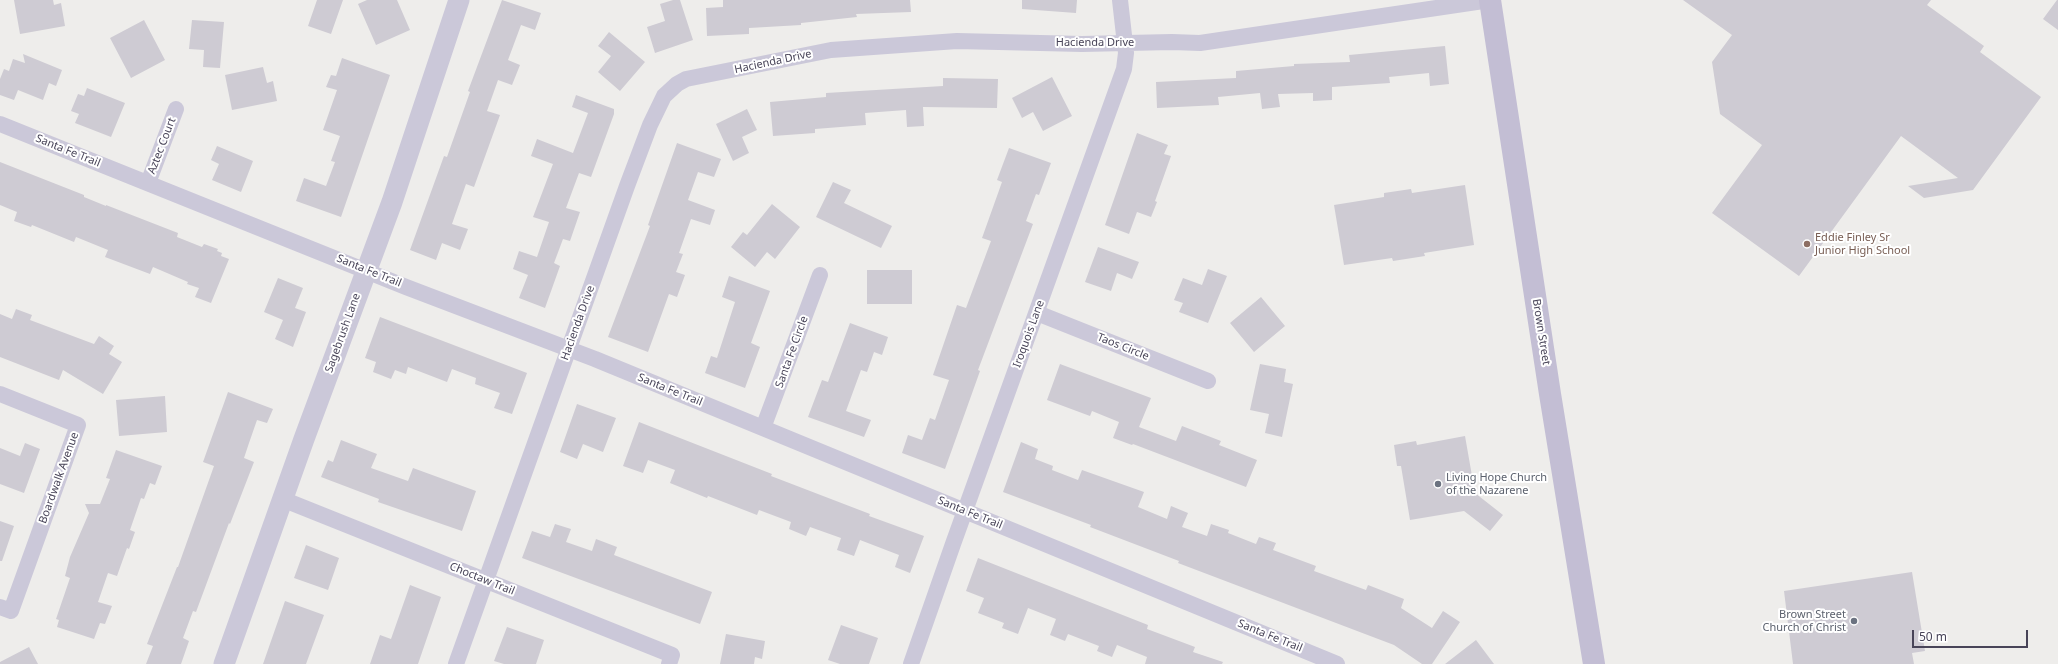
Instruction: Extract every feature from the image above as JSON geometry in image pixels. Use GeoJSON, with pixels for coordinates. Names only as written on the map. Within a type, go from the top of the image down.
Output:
{"type":"FeatureCollection","features":[{"type":"Feature","properties":{"kind":"main road","name":"Brown Street"},"geometry":{"type":"LineString","coordinates":[[1490,0],[1550,394],[1594,664]]}},
{"type":"Feature","properties":{"kind":"street","name":"Sagebrush Lane"},"geometry":{"type":"LineString","coordinates":[[224,664],[282,499],[392,202],[459,0]]}},
{"type":"Feature","properties":{"kind":"street","name":"Iroquois Lane"},"geometry":{"type":"LineString","coordinates":[[911,664],[964,511],[1037,313],[1124,69],[1126,53],[1120,0]]}},
{"type":"Feature","properties":{"kind":"street","name":"Hacienda Drive"},"geometry":{"type":"LineString","coordinates":[[456,664],[568,349],[650,125],[664,96],[677,84],[686,79],[831,50],[958,41],[1200,43],[1490,0]]}},
{"type":"Feature","properties":{"kind":"street","name":"Aztec Court"},"geometry":{"type":"LineString","coordinates":[[148,183],[176,109]]}},
{"type":"Feature","properties":{"kind":"street","name":"Santa Fe Trail"},"geometry":{"type":"LineString","coordinates":[[0,124],[568,349],[1337,664]]}},
{"type":"Feature","properties":{"kind":"street","name":"Santa Fe Circle"},"geometry":{"type":"LineString","coordinates":[[763,428],[820,275]]}},
{"type":"Feature","properties":{"kind":"street","name":"Taos Circle"},"geometry":{"type":"LineString","coordinates":[[1037,313],[1208,381]]}},
{"type":"Feature","properties":{"kind":"street","name":"Boardwalk Avenue"},"geometry":{"type":"LineString","coordinates":[[0,394],[78,425],[6,609]]}},
{"type":"Feature","properties":{"kind":"street","name":"Choctaw Trail"},"geometry":{"type":"LineString","coordinates":[[282,499],[672,655],[669,664]]}},
{"type":"Feature","properties":{"kind":"building"},"geometry":{"type":"Polygon","coordinates":[[[14,0],[53,0],[54,5],[61,3],[65,26],[20,34],[14,0]]]}},
{"type":"Feature","properties":{"kind":"building"},"geometry":{"type":"Polygon","coordinates":[[[317,0],[343,0],[331,34],[308,26],[317,0]]]}},
{"type":"Feature","properties":{"kind":"building"},"geometry":{"type":"Polygon","coordinates":[[[367,0],[397,0],[410,30],[376,45],[358,4],[367,0]]]}},
{"type":"Feature","properties":{"kind":"building"},"geometry":{"type":"Polygon","coordinates":[[[502,0],[541,13],[535,30],[521,25],[508,60],[520,65],[512,85],[498,80],[487,111],[500,115],[474,187],[466,184],[452,224],[468,229],[460,250],[442,243],[436,260],[410,250],[444,156],[447,157],[470,92],[468,91],[502,0]]]}},
{"type":"Feature","properties":{"kind":"building"},"geometry":{"type":"Polygon","coordinates":[[[673,0],[680,0],[693,40],[655,53],[647,27],[665,21],[660,4],[673,0]]]}},
{"type":"Feature","properties":{"kind":"building"},"geometry":{"type":"Polygon","coordinates":[[[723,0],[910,0],[911,12],[856,14],[857,17],[801,23],[801,25],[749,28],[749,34],[707,36],[706,8],[723,7],[723,0]]]}},
{"type":"Feature","properties":{"kind":"building"},"geometry":{"type":"Polygon","coordinates":[[[1022,0],[1077,0],[1076,13],[1022,9],[1022,0]]]}},
{"type":"Feature","properties":{"kind":"building"},"geometry":{"type":"Polygon","coordinates":[[[1683,0],[1931,0],[1927,5],[1984,46],[1980,52],[2041,97],[1973,190],[1924,198],[1908,186],[1958,178],[1901,136],[1799,276],[1712,213],[1762,145],[1720,114],[1712,62],[1732,35],[1683,0]]]}},
{"type":"Feature","properties":{"kind":"building"},"geometry":{"type":"Polygon","coordinates":[[[2058,0],[2058,30],[2043,19],[2058,0]]]}},
{"type":"Feature","properties":{"kind":"building"},"geometry":{"type":"Polygon","coordinates":[[[144,20],[165,60],[131,78],[110,38],[144,20]]]}},
{"type":"Feature","properties":{"kind":"building"},"geometry":{"type":"Polygon","coordinates":[[[192,20],[224,22],[220,68],[203,67],[204,50],[189,49],[192,20]]]}},
{"type":"Feature","properties":{"kind":"building"},"geometry":{"type":"Polygon","coordinates":[[[609,32],[645,62],[620,91],[598,72],[611,56],[598,46],[609,32]]]}},
{"type":"Feature","properties":{"kind":"building"},"geometry":{"type":"Polygon","coordinates":[[[1445,46],[1449,84],[1430,86],[1429,73],[1389,77],[1390,83],[1332,87],[1332,100],[1313,101],[1313,93],[1278,94],[1280,107],[1262,109],[1260,93],[1218,97],[1219,105],[1157,108],[1156,82],[1236,78],[1236,71],[1294,66],[1294,64],[1350,62],[1349,55],[1445,46]]]}},
{"type":"Feature","properties":{"kind":"building"},"geometry":{"type":"Polygon","coordinates":[[[23,54],[62,70],[56,86],[49,83],[43,100],[18,90],[14,100],[0,95],[0,79],[4,69],[9,71],[13,59],[25,63],[23,54]]]}},
{"type":"Feature","properties":{"kind":"building"},"geometry":{"type":"Polygon","coordinates":[[[342,58],[390,75],[341,217],[296,201],[304,178],[326,186],[335,162],[331,161],[340,136],[323,130],[337,90],[326,87],[331,75],[336,76],[342,58]]]}},
{"type":"Feature","properties":{"kind":"building"},"geometry":{"type":"Polygon","coordinates":[[[263,67],[267,83],[273,81],[277,101],[232,110],[225,75],[263,67]]]}},
{"type":"Feature","properties":{"kind":"building"},"geometry":{"type":"Polygon","coordinates":[[[1052,77],[1072,116],[1043,131],[1033,112],[1022,118],[1012,98],[1052,77]]]}},
{"type":"Feature","properties":{"kind":"building"},"geometry":{"type":"Polygon","coordinates":[[[943,78],[998,79],[997,108],[923,107],[924,126],[907,127],[906,110],[865,113],[866,125],[815,129],[815,133],[773,136],[770,102],[826,97],[826,93],[943,86],[943,78]]]}},
{"type":"Feature","properties":{"kind":"building"},"geometry":{"type":"Polygon","coordinates":[[[87,88],[125,103],[111,137],[75,123],[79,114],[71,111],[78,94],[84,96],[87,88]]]}},
{"type":"Feature","properties":{"kind":"building"},"geometry":{"type":"Polygon","coordinates":[[[576,95],[614,109],[614,114],[591,177],[579,173],[566,208],[580,212],[570,241],[563,239],[554,263],[560,266],[545,308],[519,298],[528,275],[513,269],[519,251],[537,257],[549,222],[533,217],[553,164],[531,156],[537,139],[573,153],[588,113],[572,107],[576,95]]]}},
{"type":"Feature","properties":{"kind":"building"},"geometry":{"type":"Polygon","coordinates":[[[747,109],[757,130],[742,137],[749,153],[733,161],[716,124],[747,109]]]}},
{"type":"Feature","properties":{"kind":"building"},"geometry":{"type":"Polygon","coordinates":[[[1137,133],[1168,145],[1164,154],[1171,156],[1151,217],[1137,212],[1129,234],[1105,225],[1137,133]]]}},
{"type":"Feature","properties":{"kind":"building"},"geometry":{"type":"Polygon","coordinates":[[[677,143],[721,159],[714,177],[698,172],[688,200],[715,210],[710,225],[691,219],[679,253],[683,254],[676,272],[685,275],[677,297],[669,294],[648,352],[608,337],[650,226],[648,225],[677,143]]]}},
{"type":"Feature","properties":{"kind":"building"},"geometry":{"type":"Polygon","coordinates":[[[217,146],[253,161],[241,192],[212,180],[219,164],[211,160],[217,146]]]}},
{"type":"Feature","properties":{"kind":"building"},"geometry":{"type":"Polygon","coordinates":[[[1009,148],[1051,163],[1039,195],[1036,194],[1026,221],[1033,224],[978,370],[980,371],[945,469],[902,453],[908,435],[922,440],[930,418],[935,420],[949,380],[933,375],[957,305],[966,308],[991,241],[982,238],[1002,182],[997,180],[1009,148]]]}},
{"type":"Feature","properties":{"kind":"building"},"geometry":{"type":"Polygon","coordinates":[[[0,162],[84,195],[84,197],[106,206],[178,233],[177,237],[202,247],[204,244],[218,249],[217,251],[222,253],[221,256],[229,259],[211,303],[195,297],[199,288],[187,284],[188,282],[153,267],[150,274],[105,257],[108,250],[76,237],[74,242],[32,225],[31,227],[14,221],[17,212],[0,205],[0,162]]]}},
{"type":"Feature","properties":{"kind":"building"},"geometry":{"type":"Polygon","coordinates":[[[833,182],[851,190],[844,203],[892,226],[881,248],[816,217],[833,182]]]}},
{"type":"Feature","properties":{"kind":"building"},"geometry":{"type":"Polygon","coordinates":[[[1465,185],[1474,245],[1424,253],[1425,256],[1393,261],[1392,258],[1344,265],[1334,205],[1384,197],[1384,193],[1411,189],[1412,193],[1465,185]]]}},
{"type":"Feature","properties":{"kind":"building"},"geometry":{"type":"Polygon","coordinates":[[[772,204],[800,227],[775,259],[767,252],[755,267],[731,247],[743,232],[747,235],[772,204]]]}},
{"type":"Feature","properties":{"kind":"building"},"geometry":{"type":"Polygon","coordinates":[[[1098,247],[1139,262],[1132,279],[1117,273],[1111,291],[1085,282],[1098,247]]]}},
{"type":"Feature","properties":{"kind":"building"},"geometry":{"type":"Polygon","coordinates":[[[1208,269],[1227,276],[1208,323],[1179,312],[1183,303],[1174,300],[1183,278],[1202,285],[1208,269]]]}},
{"type":"Feature","properties":{"kind":"building"},"geometry":{"type":"Polygon","coordinates":[[[867,270],[912,270],[912,304],[867,304],[867,270]]]}},
{"type":"Feature","properties":{"kind":"building"},"geometry":{"type":"Polygon","coordinates":[[[729,276],[770,291],[751,343],[760,347],[745,388],[705,373],[711,356],[717,358],[735,302],[722,297],[729,276]]]}},
{"type":"Feature","properties":{"kind":"building"},"geometry":{"type":"Polygon","coordinates":[[[278,278],[303,288],[295,308],[306,312],[293,347],[275,339],[283,320],[264,312],[278,278]]]}},
{"type":"Feature","properties":{"kind":"building"},"geometry":{"type":"Polygon","coordinates":[[[1261,297],[1285,326],[1254,352],[1230,323],[1261,297]]]}},
{"type":"Feature","properties":{"kind":"building"},"geometry":{"type":"Polygon","coordinates":[[[16,309],[32,315],[30,320],[94,344],[99,336],[114,346],[109,354],[122,362],[103,394],[63,370],[59,380],[0,357],[0,314],[12,319],[16,309]]]}},
{"type":"Feature","properties":{"kind":"building"},"geometry":{"type":"Polygon","coordinates":[[[380,317],[527,373],[512,414],[494,408],[500,393],[475,384],[476,378],[452,369],[447,382],[408,367],[406,374],[395,370],[391,379],[373,372],[376,362],[365,358],[380,317]]]}},
{"type":"Feature","properties":{"kind":"building"},"geometry":{"type":"Polygon","coordinates":[[[850,323],[888,337],[882,355],[874,352],[867,372],[861,370],[846,411],[871,420],[864,437],[808,417],[822,380],[828,382],[850,323]]]}},
{"type":"Feature","properties":{"kind":"building"},"geometry":{"type":"Polygon","coordinates":[[[1060,364],[1151,398],[1139,427],[1176,441],[1182,426],[1221,441],[1219,445],[1257,460],[1246,487],[1133,444],[1132,445],[1113,438],[1119,422],[1092,411],[1090,416],[1047,400],[1060,364]]]}},
{"type":"Feature","properties":{"kind":"building"},"geometry":{"type":"Polygon","coordinates":[[[1260,364],[1286,369],[1284,382],[1293,384],[1282,437],[1265,433],[1269,414],[1250,410],[1260,364]]]}},
{"type":"Feature","properties":{"kind":"building"},"geometry":{"type":"Polygon","coordinates":[[[228,392],[273,409],[267,423],[257,420],[244,458],[254,462],[230,524],[229,523],[196,612],[193,611],[183,638],[189,641],[181,664],[146,664],[153,646],[147,644],[178,567],[214,466],[203,462],[228,392]]]}},
{"type":"Feature","properties":{"kind":"building"},"geometry":{"type":"Polygon","coordinates":[[[165,396],[167,432],[119,436],[116,400],[165,396]]]}},
{"type":"Feature","properties":{"kind":"building"},"geometry":{"type":"Polygon","coordinates":[[[577,404],[616,418],[603,452],[583,444],[577,459],[560,452],[577,404]]]}},
{"type":"Feature","properties":{"kind":"building"},"geometry":{"type":"Polygon","coordinates":[[[639,422],[772,474],[771,476],[870,514],[869,516],[924,536],[910,573],[895,567],[899,555],[860,540],[854,556],[837,550],[841,538],[810,527],[806,536],[789,529],[791,522],[759,510],[757,515],[708,496],[707,498],[670,483],[675,470],[648,460],[643,473],[623,466],[639,422]]]}},
{"type":"Feature","properties":{"kind":"building","name":"Living Hope Church of the Nazarene"},"geometry":{"type":"Polygon","coordinates":[[[1465,436],[1475,493],[1503,515],[1490,531],[1464,511],[1410,520],[1401,466],[1397,466],[1394,445],[1416,441],[1417,445],[1465,436]]]}},
{"type":"Feature","properties":{"kind":"building"},"geometry":{"type":"Polygon","coordinates":[[[341,440],[377,454],[371,468],[408,481],[413,468],[476,491],[462,531],[378,502],[379,499],[321,477],[328,460],[333,462],[341,440]]]}},
{"type":"Feature","properties":{"kind":"building"},"geometry":{"type":"Polygon","coordinates":[[[1021,442],[1038,449],[1035,459],[1053,466],[1052,470],[1078,480],[1082,470],[1144,492],[1138,507],[1167,519],[1171,506],[1188,513],[1182,527],[1207,536],[1211,524],[1229,530],[1228,533],[1256,544],[1259,537],[1276,543],[1273,550],[1316,566],[1314,571],[1366,590],[1368,585],[1404,599],[1401,608],[1432,628],[1443,611],[1460,622],[1432,664],[1422,664],[1394,645],[1178,563],[1179,561],[1090,527],[1091,525],[1003,492],[1021,442]]]}},
{"type":"Feature","properties":{"kind":"building"},"geometry":{"type":"Polygon","coordinates":[[[25,443],[40,449],[24,493],[0,484],[0,448],[20,456],[25,443]]]}},
{"type":"Feature","properties":{"kind":"building"},"geometry":{"type":"Polygon","coordinates":[[[116,450],[162,466],[155,485],[150,483],[144,499],[141,498],[130,530],[135,532],[129,549],[127,548],[117,576],[108,573],[98,602],[112,606],[105,624],[100,623],[94,639],[57,627],[59,620],[56,619],[70,578],[65,576],[70,557],[89,513],[85,504],[100,504],[110,479],[106,478],[116,450]]]}},
{"type":"Feature","properties":{"kind":"building"},"geometry":{"type":"Polygon","coordinates":[[[0,521],[14,526],[2,561],[0,561],[0,521]]]}},
{"type":"Feature","properties":{"kind":"building"},"geometry":{"type":"Polygon","coordinates":[[[555,524],[571,529],[566,542],[592,551],[596,539],[617,547],[614,555],[712,592],[700,624],[522,558],[532,531],[550,537],[555,524]]]}},
{"type":"Feature","properties":{"kind":"building"},"geometry":{"type":"Polygon","coordinates":[[[306,545],[339,558],[328,590],[294,578],[306,545]]]}},
{"type":"Feature","properties":{"kind":"building"},"geometry":{"type":"Polygon","coordinates":[[[978,558],[1148,625],[1147,629],[1195,647],[1193,652],[1223,662],[1222,664],[1145,664],[1147,657],[1117,645],[1112,657],[1097,651],[1099,646],[1068,634],[1065,641],[1050,635],[1056,619],[1028,608],[1018,634],[1002,628],[1004,623],[978,613],[984,598],[966,591],[978,558]]]}},
{"type":"Feature","properties":{"kind":"building","name":"Brown Street Church of Christ"},"geometry":{"type":"Polygon","coordinates":[[[1912,572],[1925,651],[1912,653],[1914,664],[1793,664],[1784,591],[1912,572]]]}},
{"type":"Feature","properties":{"kind":"building"},"geometry":{"type":"Polygon","coordinates":[[[410,585],[441,597],[418,664],[370,664],[380,635],[391,639],[410,585]]]}},
{"type":"Feature","properties":{"kind":"building"},"geometry":{"type":"Polygon","coordinates":[[[285,601],[324,615],[306,664],[263,664],[285,601]]]}},
{"type":"Feature","properties":{"kind":"building"},"geometry":{"type":"Polygon","coordinates":[[[841,625],[878,638],[869,664],[840,664],[828,660],[841,625]]]}},
{"type":"Feature","properties":{"kind":"building"},"geometry":{"type":"Polygon","coordinates":[[[507,627],[544,640],[536,664],[504,664],[494,661],[507,627]]]}},
{"type":"Feature","properties":{"kind":"building"},"geometry":{"type":"Polygon","coordinates":[[[726,634],[765,641],[762,659],[755,657],[754,664],[720,664],[726,634]]]}},
{"type":"Feature","properties":{"kind":"building"},"geometry":{"type":"Polygon","coordinates":[[[1476,640],[1494,664],[1445,664],[1476,640]]]}},
{"type":"Feature","properties":{"kind":"building"},"geometry":{"type":"Polygon","coordinates":[[[29,647],[38,664],[0,664],[0,662],[29,647]]]}},
{"type":"Feature","properties":{"kind":"place","name":"Eddie Finley Sr Junior High School"},"geometry":{"type":"Point","coordinates":[1807,244]}},
{"type":"Feature","properties":{"kind":"place","name":"Living Hope Church of the Nazarene"},"geometry":{"type":"Point","coordinates":[1438,484]}},
{"type":"Feature","properties":{"kind":"place","name":"Brown Street Church of Christ"},"geometry":{"type":"Point","coordinates":[1854,621]}}]}
